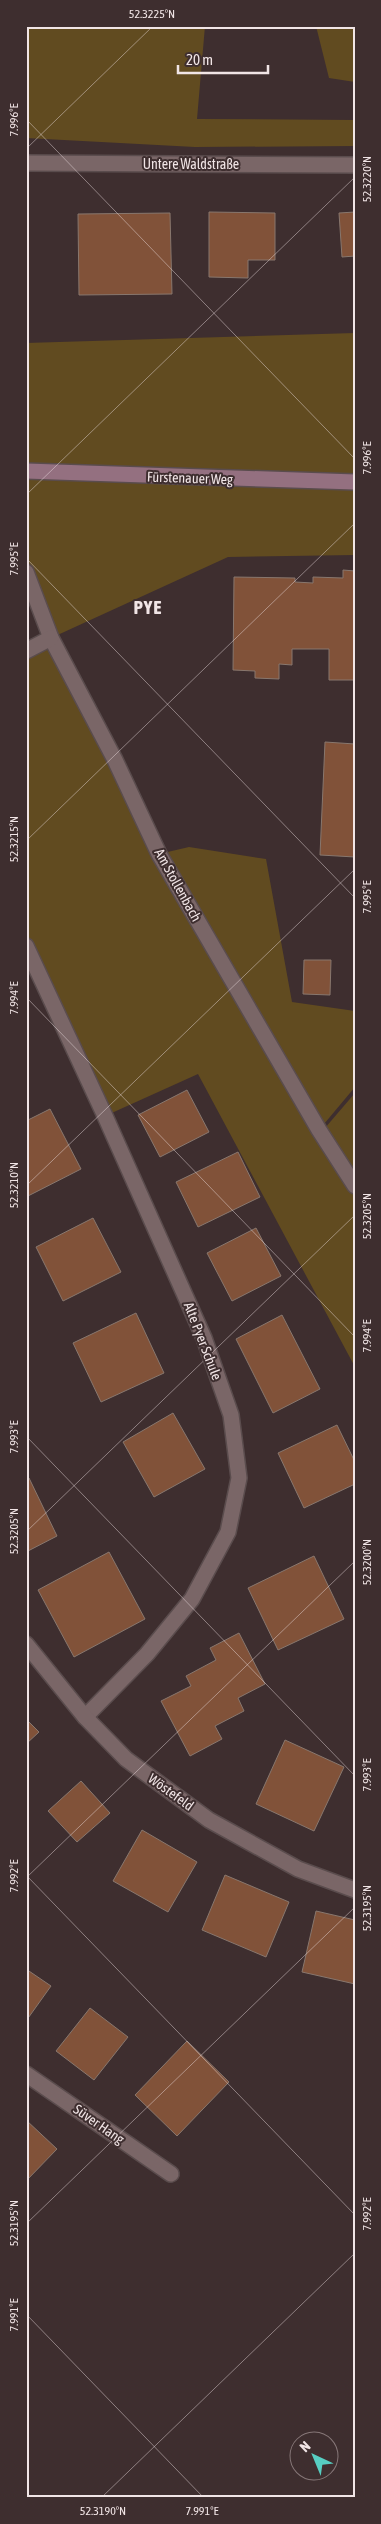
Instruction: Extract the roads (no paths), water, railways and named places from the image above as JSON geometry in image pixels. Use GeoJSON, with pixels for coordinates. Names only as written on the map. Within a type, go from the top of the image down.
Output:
{"type":"FeatureCollection","features":[{"type":"Feature","properties":{"kind":"street","name":"Untere Waldstraße"},"geometry":{"type":"LineString","coordinates":[[26,163],[355,164]]}},
{"type":"Feature","properties":{"kind":"street","name":"Fürstenauer Weg"},"geometry":{"type":"LineString","coordinates":[[26,471],[306,482],[355,482]]}},
{"type":"Feature","properties":{"kind":"street","name":"Am Stollenbach"},"geometry":{"type":"LineString","coordinates":[[26,572],[51,638],[114,760],[159,854],[319,1130],[355,1186]]}},
{"type":"Feature","properties":{"kind":"street"},"geometry":{"type":"LineString","coordinates":[[26,651],[51,638]]}},
{"type":"Feature","properties":{"kind":"street","name":"Alte Pyer Schule"},"geometry":{"type":"LineString","coordinates":[[26,946],[106,1116],[204,1338],[231,1415],[239,1478],[228,1532],[192,1599],[147,1654],[86,1717]]}},
{"type":"Feature","properties":{"kind":"street","name":"Wöstefeld"},"geometry":{"type":"LineString","coordinates":[[26,1644],[86,1717],[126,1759],[209,1820],[298,1870],[355,1890]]}},
{"type":"Feature","properties":{"kind":"street","name":"Süver Hang"},"geometry":{"type":"LineString","coordinates":[[26,2074],[171,2174]]}},
{"type":"Feature","properties":{"kind":"district","name":"PYE"},"geometry":{"type":"Point","coordinates":[148,607]}}]}
